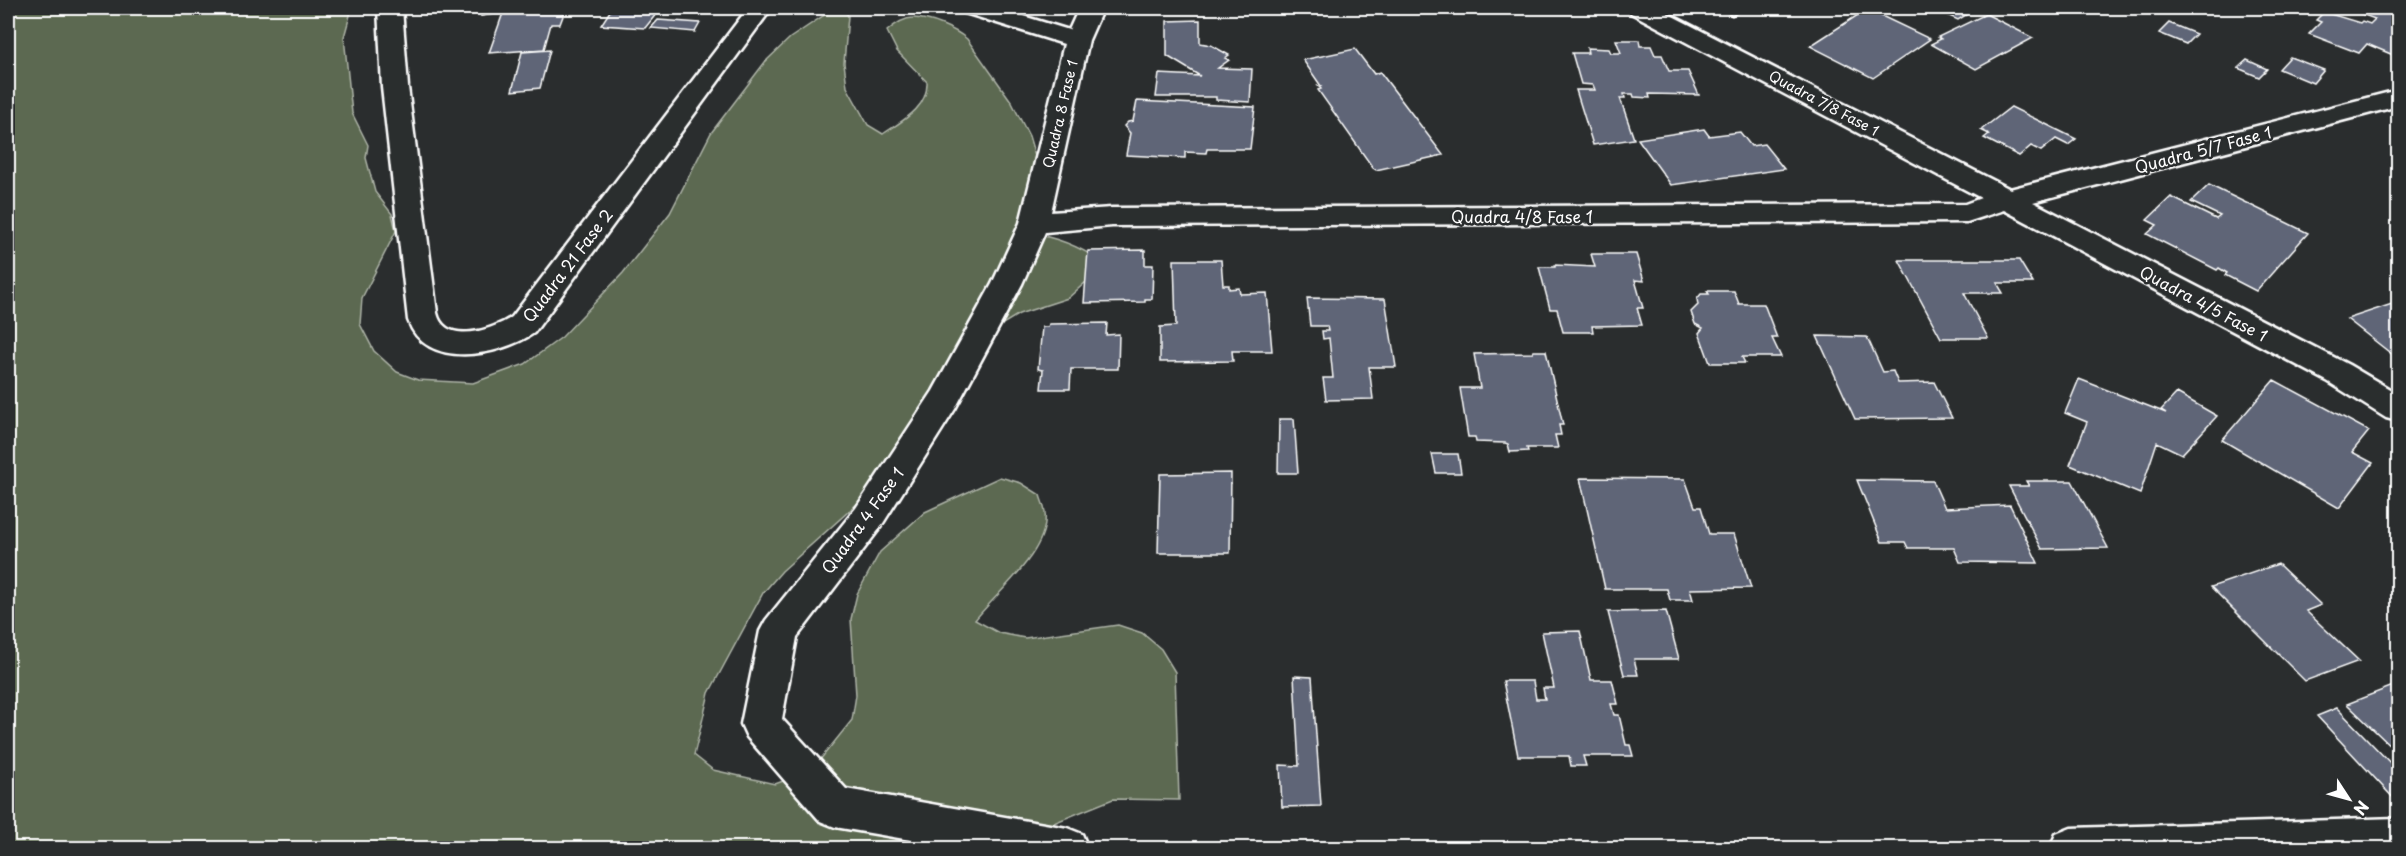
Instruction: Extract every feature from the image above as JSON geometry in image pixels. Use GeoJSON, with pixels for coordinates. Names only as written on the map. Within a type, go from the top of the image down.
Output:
{"type":"FeatureCollection","features":[{"type":"Feature","properties":{"kind":"street","name":"Quadra 21 Fase 2"},"geometry":{"type":"LineString","coordinates":[[390,8],[395,87],[422,312],[426,327],[437,338],[454,343],[505,337],[523,325],[760,8]]}},
{"type":"Feature","properties":{"kind":"street"},"geometry":{"type":"LineString","coordinates":[[974,8],[1077,40]]}},
{"type":"Feature","properties":{"kind":"street","name":"Quadra 8 Fase 1"},"geometry":{"type":"LineString","coordinates":[[1034,223],[1077,40],[1091,8]]}},
{"type":"Feature","properties":{"kind":"street","name":"Quadra 7/8 Fase 1"},"geometry":{"type":"LineString","coordinates":[[1640,8],[2008,200]]}},
{"type":"Feature","properties":{"kind":"street","name":"Quadra 5/7 Fase 1"},"geometry":{"type":"LineString","coordinates":[[2008,200],[2398,98]]}},
{"type":"Feature","properties":{"kind":"street","name":"Quadra 4/8 Fase 1"},"geometry":{"type":"LineString","coordinates":[[1034,223],[1112,217],[1967,213],[2008,200]]}},
{"type":"Feature","properties":{"kind":"street","name":"Quadra 4/5 Fase 1"},"geometry":{"type":"LineString","coordinates":[[2008,200],[2338,373],[2398,409]]}},
{"type":"Feature","properties":{"kind":"street","name":"Quadra 4 Fase 1"},"geometry":{"type":"LineString","coordinates":[[1034,223],[1007,284],[944,399],[868,518],[780,631],[761,724],[835,807],[1067,849]]}},
{"type":"Feature","properties":{"kind":"street"},"geometry":{"type":"LineString","coordinates":[[2071,849],[2398,838]]}},
{"type":"Feature","properties":{"kind":"green space"},"geometry":{"type":"Polygon","coordinates":[[[8,8],[352,8],[344,37],[352,113],[368,145],[366,158],[375,192],[392,214],[396,231],[362,298],[360,324],[374,351],[397,372],[418,380],[473,383],[525,364],[562,337],[623,273],[670,213],[711,133],[765,62],[790,38],[829,12],[844,8],[848,16],[844,63],[847,87],[868,125],[883,134],[906,119],[919,106],[926,91],[927,82],[897,51],[887,31],[909,18],[920,18],[962,35],[1011,101],[1029,136],[1045,190],[1019,231],[1075,246],[1093,256],[1097,272],[1068,298],[1019,314],[1001,325],[966,356],[887,477],[782,571],[763,593],[709,693],[694,755],[713,770],[775,784],[811,771],[852,720],[856,695],[851,619],[857,594],[880,552],[925,512],[1000,477],[1021,483],[1040,495],[1045,511],[1044,527],[1039,542],[1020,571],[975,620],[999,633],[1025,638],[1118,625],[1142,633],[1161,649],[1175,672],[1179,800],[1113,799],[1024,835],[958,839],[931,848],[8,848],[8,8]]]}},
{"type":"Feature","properties":{"kind":"building"},"geometry":{"type":"Polygon","coordinates":[[[482,8],[523,8],[481,16],[482,8]]]}},
{"type":"Feature","properties":{"kind":"building"},"geometry":{"type":"Polygon","coordinates":[[[541,8],[566,8],[560,24],[551,24],[544,49],[489,53],[503,13],[541,10],[541,8]]]}},
{"type":"Feature","properties":{"kind":"building"},"geometry":{"type":"Polygon","coordinates":[[[612,8],[661,8],[645,28],[601,25],[612,8]]]}},
{"type":"Feature","properties":{"kind":"building"},"geometry":{"type":"Polygon","coordinates":[[[1718,8],[1746,8],[1732,16],[1718,8]]]}},
{"type":"Feature","properties":{"kind":"building"},"geometry":{"type":"Polygon","coordinates":[[[1932,8],[1977,8],[1958,20],[1932,8]]]}},
{"type":"Feature","properties":{"kind":"building"},"geometry":{"type":"Polygon","coordinates":[[[2345,8],[2398,9],[2398,57],[2367,44],[2359,53],[2309,34],[2321,22],[2316,20],[2324,12],[2360,23],[2362,21],[2370,24],[2375,19],[2345,8]]]}},
{"type":"Feature","properties":{"kind":"building"},"geometry":{"type":"Polygon","coordinates":[[[1867,9],[1930,39],[1873,78],[1810,46],[1867,9]]]}},
{"type":"Feature","properties":{"kind":"building"},"geometry":{"type":"Polygon","coordinates":[[[1986,14],[2033,38],[1976,69],[1931,44],[1941,39],[1938,37],[1986,14]]]}},
{"type":"Feature","properties":{"kind":"building"},"geometry":{"type":"Polygon","coordinates":[[[658,20],[700,23],[695,32],[651,28],[658,20]]]}},
{"type":"Feature","properties":{"kind":"building"},"geometry":{"type":"Polygon","coordinates":[[[1200,20],[1200,43],[1211,45],[1229,55],[1225,58],[1229,60],[1218,68],[1252,69],[1250,102],[1216,100],[1216,97],[1156,97],[1159,74],[1200,76],[1167,56],[1167,21],[1200,20]]]}},
{"type":"Feature","properties":{"kind":"building"},"geometry":{"type":"Polygon","coordinates":[[[2169,23],[2196,34],[2186,44],[2159,33],[2169,23]]]}},
{"type":"Feature","properties":{"kind":"building"},"geometry":{"type":"Polygon","coordinates":[[[1616,40],[1639,40],[1640,46],[1651,46],[1655,55],[1662,55],[1669,71],[1688,71],[1699,95],[1649,94],[1650,98],[1624,94],[1625,98],[1620,98],[1634,139],[1593,145],[1576,90],[1595,90],[1593,85],[1581,84],[1572,53],[1588,53],[1587,48],[1609,49],[1611,53],[1621,53],[1616,40]]]}},
{"type":"Feature","properties":{"kind":"building"},"geometry":{"type":"Polygon","coordinates":[[[1355,49],[1374,74],[1380,72],[1443,155],[1376,170],[1373,168],[1318,90],[1321,89],[1318,86],[1321,86],[1303,60],[1355,49]]]}},
{"type":"Feature","properties":{"kind":"building"},"geometry":{"type":"Polygon","coordinates":[[[550,50],[540,88],[512,91],[522,52],[550,50]]]}},
{"type":"Feature","properties":{"kind":"building"},"geometry":{"type":"Polygon","coordinates":[[[2290,57],[2324,70],[2313,83],[2279,69],[2290,57]]]}},
{"type":"Feature","properties":{"kind":"building"},"geometry":{"type":"Polygon","coordinates":[[[2247,60],[2267,69],[2259,77],[2238,68],[2247,60]]]}},
{"type":"Feature","properties":{"kind":"building"},"geometry":{"type":"Polygon","coordinates":[[[1137,101],[1255,107],[1250,149],[1207,149],[1206,153],[1185,152],[1185,158],[1126,155],[1130,133],[1124,126],[1133,121],[1137,101]]]}},
{"type":"Feature","properties":{"kind":"building"},"geometry":{"type":"Polygon","coordinates":[[[2011,107],[2076,139],[2068,145],[2056,139],[2041,151],[2031,146],[2019,156],[1984,138],[1989,134],[1981,130],[2011,107]]]}},
{"type":"Feature","properties":{"kind":"building"},"geometry":{"type":"Polygon","coordinates":[[[1704,129],[1709,136],[1740,132],[1751,146],[1764,144],[1784,169],[1671,185],[1638,139],[1704,129]]]}},
{"type":"Feature","properties":{"kind":"building"},"geometry":{"type":"Polygon","coordinates":[[[2209,185],[2308,233],[2256,291],[2225,275],[2227,273],[2219,268],[2217,270],[2147,234],[2157,225],[2147,220],[2171,197],[2216,219],[2220,216],[2191,202],[2209,185]]]}},
{"type":"Feature","properties":{"kind":"building"},"geometry":{"type":"Polygon","coordinates":[[[1145,250],[1145,265],[1153,265],[1152,299],[1145,299],[1145,302],[1084,303],[1088,251],[1145,250]]]}},
{"type":"Feature","properties":{"kind":"building"},"geometry":{"type":"Polygon","coordinates":[[[1591,254],[1636,254],[1644,281],[1635,280],[1643,308],[1637,308],[1642,325],[1592,326],[1593,332],[1563,332],[1557,309],[1550,309],[1539,267],[1555,267],[1555,265],[1595,267],[1591,254]]]}},
{"type":"Feature","properties":{"kind":"building"},"geometry":{"type":"Polygon","coordinates":[[[1174,260],[1221,260],[1223,285],[1229,285],[1229,289],[1239,288],[1240,294],[1267,293],[1272,351],[1232,351],[1233,361],[1160,362],[1160,327],[1176,326],[1174,260]]]}},
{"type":"Feature","properties":{"kind":"building"},"geometry":{"type":"Polygon","coordinates":[[[1899,260],[2019,260],[2033,283],[1997,283],[2003,293],[1964,293],[1988,338],[1941,338],[1899,260]]]}},
{"type":"Feature","properties":{"kind":"building"},"geometry":{"type":"Polygon","coordinates":[[[1707,291],[1734,291],[1739,304],[1764,304],[1777,338],[1772,338],[1781,357],[1742,357],[1745,363],[1710,363],[1699,333],[1703,328],[1695,324],[1691,312],[1698,305],[1697,299],[1701,294],[1709,294],[1707,291]]]}},
{"type":"Feature","properties":{"kind":"building"},"geometry":{"type":"Polygon","coordinates":[[[1307,298],[1385,299],[1396,367],[1369,367],[1373,399],[1326,400],[1323,378],[1333,378],[1329,338],[1323,339],[1322,331],[1328,331],[1327,326],[1310,326],[1307,298]]]}},
{"type":"Feature","properties":{"kind":"building"},"geometry":{"type":"Polygon","coordinates":[[[2398,302],[2398,359],[2347,319],[2398,302]]]}},
{"type":"Feature","properties":{"kind":"building"},"geometry":{"type":"Polygon","coordinates":[[[1107,323],[1106,335],[1119,334],[1118,369],[1071,369],[1070,389],[1041,389],[1043,370],[1038,369],[1042,327],[1048,327],[1049,324],[1107,323]]]}},
{"type":"Feature","properties":{"kind":"building"},"geometry":{"type":"Polygon","coordinates":[[[1817,336],[1867,337],[1883,372],[1893,371],[1898,383],[1934,382],[1952,418],[1855,419],[1817,336]]]}},
{"type":"Feature","properties":{"kind":"building"},"geometry":{"type":"Polygon","coordinates":[[[1533,351],[1546,351],[1563,425],[1559,425],[1561,435],[1555,435],[1558,448],[1527,448],[1528,451],[1510,452],[1508,444],[1476,442],[1475,437],[1468,437],[1460,388],[1480,388],[1474,354],[1533,353],[1533,351]]]}},
{"type":"Feature","properties":{"kind":"building"},"geometry":{"type":"Polygon","coordinates":[[[2079,379],[2166,413],[2161,410],[2177,393],[2217,416],[2182,454],[2157,442],[2140,494],[2070,465],[2087,422],[2065,413],[2079,379]]]}},
{"type":"Feature","properties":{"kind":"building"},"geometry":{"type":"Polygon","coordinates":[[[2274,380],[2369,431],[2352,452],[2373,463],[2339,508],[2222,440],[2274,380]]]}},
{"type":"Feature","properties":{"kind":"building"},"geometry":{"type":"Polygon","coordinates":[[[1279,419],[1294,419],[1298,473],[1278,473],[1279,419]]]}},
{"type":"Feature","properties":{"kind":"building"},"geometry":{"type":"Polygon","coordinates":[[[1432,454],[1458,454],[1461,473],[1436,473],[1432,454]]]}},
{"type":"Feature","properties":{"kind":"building"},"geometry":{"type":"Polygon","coordinates":[[[1231,473],[1230,553],[1158,553],[1160,474],[1231,473]]]}},
{"type":"Feature","properties":{"kind":"building"},"geometry":{"type":"Polygon","coordinates":[[[1580,478],[1685,479],[1695,507],[1701,507],[1709,534],[1734,534],[1751,588],[1690,589],[1693,600],[1670,600],[1667,589],[1605,589],[1580,478]]]}},
{"type":"Feature","properties":{"kind":"building"},"geometry":{"type":"Polygon","coordinates":[[[1857,480],[1933,481],[1945,508],[2010,505],[2038,563],[1960,562],[1954,548],[1908,548],[1905,542],[1882,542],[1857,480]]]}},
{"type":"Feature","properties":{"kind":"building"},"geometry":{"type":"Polygon","coordinates":[[[2026,481],[2072,481],[2108,548],[2042,549],[2009,486],[2029,486],[2026,481]]]}},
{"type":"Feature","properties":{"kind":"building"},"geometry":{"type":"Polygon","coordinates":[[[2278,564],[2321,605],[2306,611],[2359,661],[2305,681],[2211,587],[2278,564]]]}},
{"type":"Feature","properties":{"kind":"building"},"geometry":{"type":"Polygon","coordinates":[[[1666,611],[1679,659],[1634,659],[1638,675],[1624,675],[1608,612],[1666,611]]]}},
{"type":"Feature","properties":{"kind":"building"},"geometry":{"type":"Polygon","coordinates":[[[1580,631],[1591,680],[1612,680],[1618,704],[1611,704],[1614,715],[1619,715],[1626,745],[1630,745],[1633,756],[1583,756],[1586,766],[1571,766],[1569,756],[1518,756],[1503,681],[1533,681],[1536,699],[1545,699],[1543,688],[1554,688],[1542,632],[1580,631]]]}},
{"type":"Feature","properties":{"kind":"building"},"geometry":{"type":"Polygon","coordinates":[[[1294,676],[1312,677],[1321,806],[1282,807],[1280,765],[1299,766],[1294,676]]]}},
{"type":"Feature","properties":{"kind":"building"},"geometry":{"type":"Polygon","coordinates":[[[2398,684],[2398,753],[2347,704],[2398,684]]]}},
{"type":"Feature","properties":{"kind":"building"},"geometry":{"type":"Polygon","coordinates":[[[2337,708],[2398,771],[2398,803],[2317,716],[2337,708]]]}}]}
